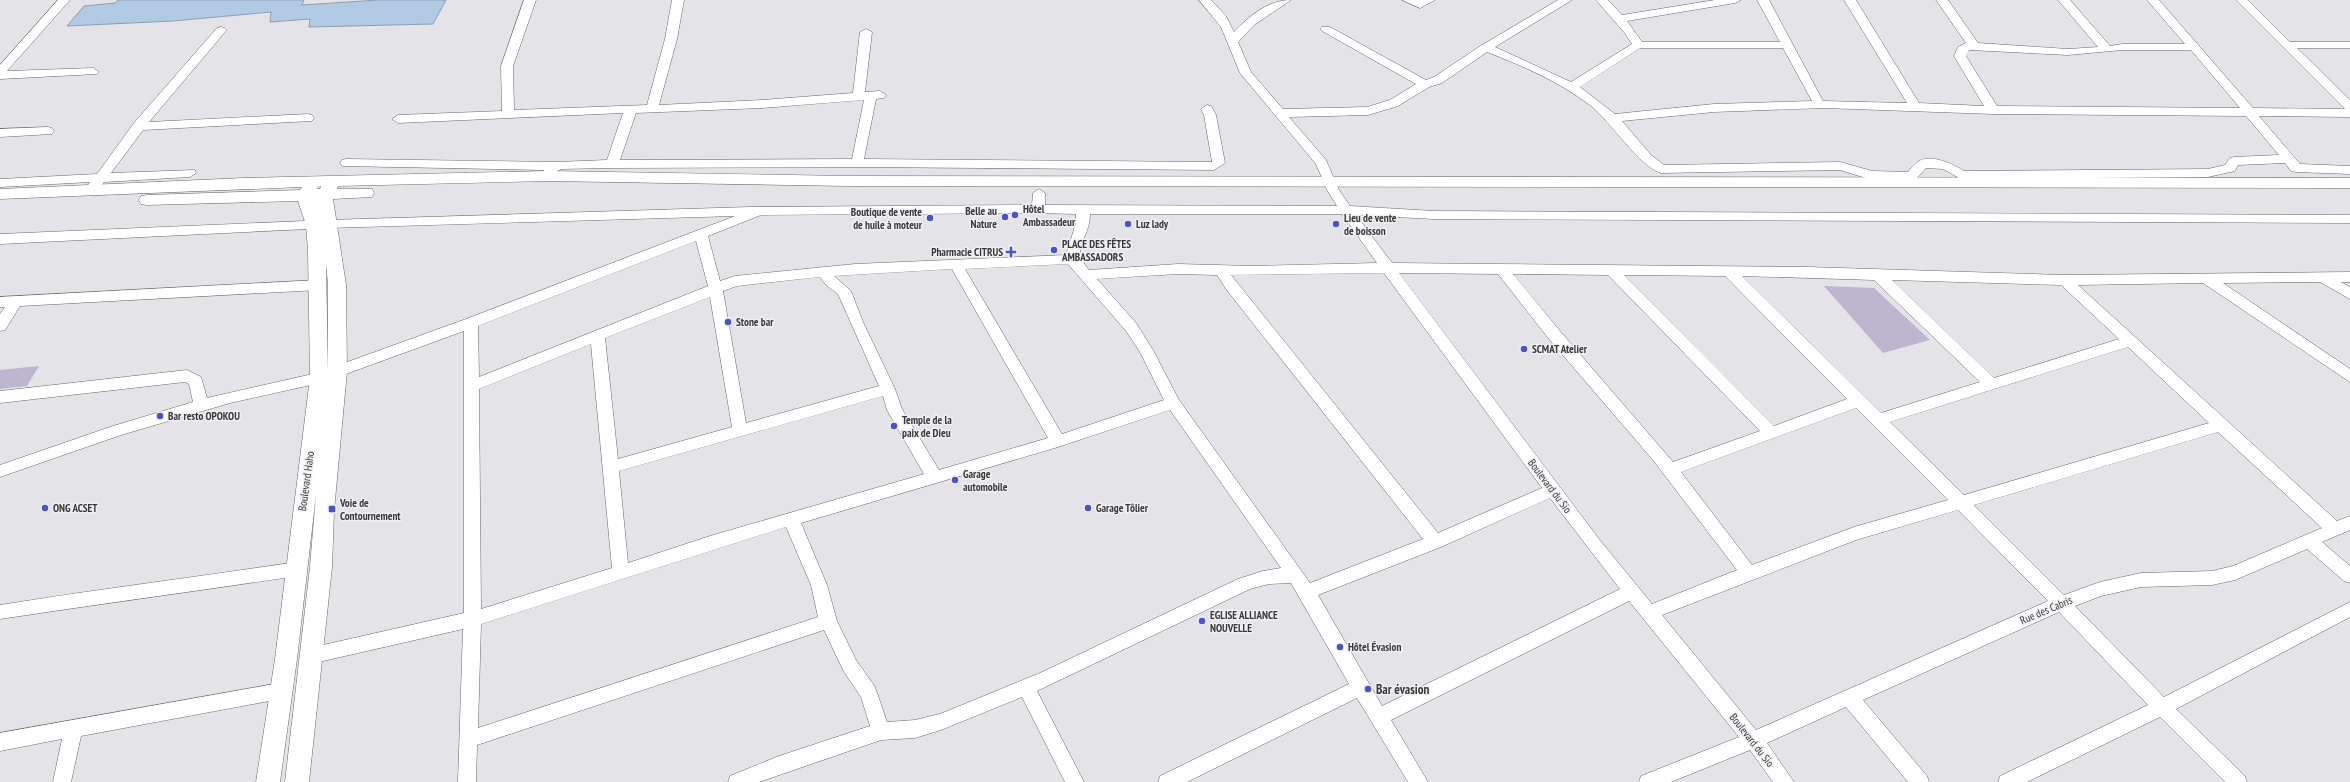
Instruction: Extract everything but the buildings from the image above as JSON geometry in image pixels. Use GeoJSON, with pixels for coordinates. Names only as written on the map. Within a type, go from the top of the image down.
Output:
{"type":"FeatureCollection","features":[{"type":"Feature","properties":{"kind":"main road"},"geometry":{"type":"LineString","coordinates":[[0,205],[282,197],[300,202],[319,203],[552,171],[847,181],[1077,174],[1331,186],[2350,195]]}},
{"type":"Feature","properties":{"kind":"main road"},"geometry":{"type":"LineString","coordinates":[[0,194],[95,184],[319,203],[356,193],[579,189],[1039,192],[1877,178],[2350,182]]}},
{"type":"Feature","properties":{"kind":"main road","name":"Boulevard Haho"},"geometry":{"type":"LineString","coordinates":[[297,782],[321,567],[324,511],[328,375],[320,337],[319,203]]}},
{"type":"Feature","properties":{"kind":"main road","name":"Boulevard Haho"},"geometry":{"type":"LineString","coordinates":[[268,782],[297,569],[328,375],[338,331],[337,285],[319,203]]}},
{"type":"Feature","properties":{"kind":"main road"},"geometry":{"type":"LineString","coordinates":[[320,337],[338,331]]}},
{"type":"Feature","properties":{"kind":"street"},"geometry":{"type":"LineString","coordinates":[[0,73],[64,0]]}},
{"type":"Feature","properties":{"kind":"street"},"geometry":{"type":"LineString","coordinates":[[508,114],[507,66],[530,0]]}},
{"type":"Feature","properties":{"kind":"street"},"geometry":{"type":"LineString","coordinates":[[652,108],[671,39],[678,0]]}},
{"type":"Feature","properties":{"kind":"street","name":"Boulevard du Sio"},"geometry":{"type":"LineString","coordinates":[[1206,0],[1226,22],[1238,60],[1246,73],[1322,163],[1331,186],[1346,210],[1388,268],[1631,592],[1753,740],[1785,782]]}},
{"type":"Feature","properties":{"kind":"street"},"geometry":{"type":"LineString","coordinates":[[1233,41],[1241,29],[1251,21],[1285,0]]}},
{"type":"Feature","properties":{"kind":"street"},"geometry":{"type":"LineString","coordinates":[[1408,0],[1420,5],[1429,0]]}},
{"type":"Feature","properties":{"kind":"street"},"geometry":{"type":"LineString","coordinates":[[1281,113],[1377,109],[1394,103],[1425,84],[1438,80],[1486,47],[1566,0]]}},
{"type":"Feature","properties":{"kind":"street"},"geometry":{"type":"LineString","coordinates":[[1602,0],[1620,19],[1638,45]]}},
{"type":"Feature","properties":{"kind":"street"},"geometry":{"type":"LineString","coordinates":[[1620,19],[1735,0]]}},
{"type":"Feature","properties":{"kind":"street"},"geometry":{"type":"LineString","coordinates":[[1763,0],[1820,106]]}},
{"type":"Feature","properties":{"kind":"street"},"geometry":{"type":"LineString","coordinates":[[1850,0],[1915,106]]}},
{"type":"Feature","properties":{"kind":"street"},"geometry":{"type":"LineString","coordinates":[[1942,0],[1973,45]]}},
{"type":"Feature","properties":{"kind":"street"},"geometry":{"type":"LineString","coordinates":[[2064,0],[2107,50]]}},
{"type":"Feature","properties":{"kind":"street"},"geometry":{"type":"LineString","coordinates":[[2153,0],[2290,159],[2296,168],[2350,170]]}},
{"type":"Feature","properties":{"kind":"street"},"geometry":{"type":"LineString","coordinates":[[2242,0],[2350,107]]}},
{"type":"Feature","properties":{"kind":"street"},"geometry":{"type":"LineString","coordinates":[[1326,29],[1425,84]]}},
{"type":"Feature","properties":{"kind":"street"},"geometry":{"type":"LineString","coordinates":[[95,184],[138,126],[220,30]]}},
{"type":"Feature","properties":{"kind":"street"},"geometry":{"type":"LineString","coordinates":[[857,163],[870,96],[866,32]]}},
{"type":"Feature","properties":{"kind":"street"},"geometry":{"type":"LineString","coordinates":[[1572,87],[1638,45],[1787,45]]}},
{"type":"Feature","properties":{"kind":"street"},"geometry":{"type":"LineString","coordinates":[[1993,110],[1960,56],[1962,49],[1973,45],[2068,52],[2107,50],[2122,47],[2194,47]]}},
{"type":"Feature","properties":{"kind":"street"},"geometry":{"type":"LineString","coordinates":[[2289,45],[2350,45]]}},
{"type":"Feature","properties":{"kind":"street"},"geometry":{"type":"LineString","coordinates":[[1486,47],[1572,87],[1613,118],[1653,164],[1661,168],[1840,166],[1877,178],[1911,176],[1923,164],[1946,165],[1961,175],[2208,173],[2230,168],[2234,161],[2290,159]]}},
{"type":"Feature","properties":{"kind":"street"},"geometry":{"type":"LineString","coordinates":[[0,73],[93,72]]}},
{"type":"Feature","properties":{"kind":"street"},"geometry":{"type":"LineString","coordinates":[[398,119],[762,104],[870,96]]}},
{"type":"Feature","properties":{"kind":"street"},"geometry":{"type":"LineString","coordinates":[[1613,118],[1714,108],[1849,104],[1993,110],[2181,110],[2250,113],[2350,113]]}},
{"type":"Feature","properties":{"kind":"street"},"geometry":{"type":"LineString","coordinates":[[612,164],[632,109]]}},
{"type":"Feature","properties":{"kind":"street"},"geometry":{"type":"LineString","coordinates":[[346,163],[552,171],[612,164],[857,163],[1077,174],[1218,165],[1219,163],[1210,116],[1207,109]]}},
{"type":"Feature","properties":{"kind":"street"},"geometry":{"type":"LineString","coordinates":[[138,126],[308,118]]}},
{"type":"Feature","properties":{"kind":"street"},"geometry":{"type":"LineString","coordinates":[[0,133],[48,131]]}},
{"type":"Feature","properties":{"kind":"street"},"geometry":{"type":"LineString","coordinates":[[0,183],[95,184],[190,173]]}},
{"type":"Feature","properties":{"kind":"street"},"geometry":{"type":"LineString","coordinates":[[1038,209],[1039,192]]}},
{"type":"Feature","properties":{"kind":"street"},"geometry":{"type":"LineString","coordinates":[[0,239],[319,203],[760,211],[1038,209],[1346,210],[1442,215],[2350,219]]}},
{"type":"Feature","properties":{"kind":"street"},"geometry":{"type":"LineString","coordinates":[[1083,210],[1083,223],[1074,243],[1072,259],[1131,327],[1161,378],[1173,403],[1307,592],[1360,687],[1419,782]]}},
{"type":"Feature","properties":{"kind":"street"},"geometry":{"type":"LineString","coordinates":[[0,471],[118,430],[230,397],[328,375],[471,323],[760,211]]}},
{"type":"Feature","properties":{"kind":"street"},"geometry":{"type":"LineString","coordinates":[[701,234],[715,287],[740,431]]}},
{"type":"Feature","properties":{"kind":"street"},"geometry":{"type":"LineString","coordinates":[[471,386],[598,337],[715,287],[752,278],[823,272],[1072,259]]}},
{"type":"Feature","properties":{"kind":"street"},"geometry":{"type":"LineString","coordinates":[[956,265],[1058,441]]}},
{"type":"Feature","properties":{"kind":"street"},"geometry":{"type":"LineString","coordinates":[[1085,275],[1178,269],[1222,271],[1388,268],[1808,272],[2064,280],[2350,278]]}},
{"type":"Feature","properties":{"kind":"street"},"geometry":{"type":"LineString","coordinates":[[1503,270],[1533,310],[1670,470],[1725,544],[1749,573]]}},
{"type":"Feature","properties":{"kind":"street"},"geometry":{"type":"LineString","coordinates":[[1222,271],[1231,286],[1435,542]]}},
{"type":"Feature","properties":{"kind":"street"},"geometry":{"type":"LineString","coordinates":[[1612,271],[1772,433]]}},
{"type":"Feature","properties":{"kind":"street"},"geometry":{"type":"LineString","coordinates":[[823,272],[831,282],[844,291],[859,328],[888,389],[895,410],[934,476]]}},
{"type":"Feature","properties":{"kind":"street"},"geometry":{"type":"LineString","coordinates":[[1730,272],[2062,603],[2162,707],[2238,782]]}},
{"type":"Feature","properties":{"kind":"street"},"geometry":{"type":"LineString","coordinates":[[1878,275],[1990,383]]}},
{"type":"Feature","properties":{"kind":"street"},"geometry":{"type":"LineString","coordinates":[[2322,277],[2350,294]]}},
{"type":"Feature","properties":{"kind":"street"},"geometry":{"type":"LineString","coordinates":[[2205,278],[2350,376]]}},
{"type":"Feature","properties":{"kind":"street"},"geometry":{"type":"LineString","coordinates":[[2064,280],[2221,425],[2343,526]]}},
{"type":"Feature","properties":{"kind":"street"},"geometry":{"type":"LineString","coordinates":[[0,302],[319,285]]}},
{"type":"Feature","properties":{"kind":"street"},"geometry":{"type":"LineString","coordinates":[[0,326],[15,302]]}},
{"type":"Feature","properties":{"kind":"street"},"geometry":{"type":"LineString","coordinates":[[467,782],[472,619],[473,481],[471,323]]}},
{"type":"Feature","properties":{"kind":"street"},"geometry":{"type":"LineString","coordinates":[[598,337],[612,467],[621,572]]}},
{"type":"Feature","properties":{"kind":"street"},"geometry":{"type":"LineString","coordinates":[[1877,420],[1990,383],[2131,341]]}},
{"type":"Feature","properties":{"kind":"street"},"geometry":{"type":"LineString","coordinates":[[0,397],[188,376],[196,381],[201,406]]}},
{"type":"Feature","properties":{"kind":"street"},"geometry":{"type":"LineString","coordinates":[[612,467],[888,389]]}},
{"type":"Feature","properties":{"kind":"street"},"geometry":{"type":"LineString","coordinates":[[1670,470],[1858,401]]}},
{"type":"Feature","properties":{"kind":"street"},"geometry":{"type":"LineString","coordinates":[[310,656],[472,619],[523,605],[710,543],[934,476],[1058,441],[1173,403]]}},
{"type":"Feature","properties":{"kind":"street"},"geometry":{"type":"LineString","coordinates":[[1648,613],[1854,534],[2221,425]]}},
{"type":"Feature","properties":{"kind":"street"},"geometry":{"type":"LineString","coordinates":[[1307,592],[1435,542],[1553,490]]}},
{"type":"Feature","properties":{"kind":"street"},"geometry":{"type":"LineString","coordinates":[[791,520],[818,585],[828,621],[850,666],[869,693],[882,731]]}},
{"type":"Feature","properties":{"kind":"street","name":"Rue des Cabris"},"geometry":{"type":"LineString","coordinates":[[1648,782],[1753,740],[2062,603],[2100,589],[2142,580],[2212,578],[2235,573],[2343,526]]}},
{"type":"Feature","properties":{"kind":"street"},"geometry":{"type":"LineString","coordinates":[[2309,542],[2350,576]]}},
{"type":"Feature","properties":{"kind":"street"},"geometry":{"type":"LineString","coordinates":[[0,612],[126,592],[199,584],[297,569]]}},
{"type":"Feature","properties":{"kind":"street"},"geometry":{"type":"LineString","coordinates":[[737,782],[779,765],[882,731],[915,729],[941,722],[1026,688],[1244,584],[1264,576],[1281,574],[1295,576]]}},
{"type":"Feature","properties":{"kind":"street"},"geometry":{"type":"LineString","coordinates":[[1379,717],[1631,592]]}},
{"type":"Feature","properties":{"kind":"street"},"geometry":{"type":"LineString","coordinates":[[2007,782],[2162,707],[2350,609]]}},
{"type":"Feature","properties":{"kind":"street"},"geometry":{"type":"LineString","coordinates":[[468,740],[828,621]]}},
{"type":"Feature","properties":{"kind":"street"},"geometry":{"type":"LineString","coordinates":[[1167,782],[1360,687]]}},
{"type":"Feature","properties":{"kind":"street"},"geometry":{"type":"LineString","coordinates":[[1026,688],[1075,782]]}},
{"type":"Feature","properties":{"kind":"street"},"geometry":{"type":"LineString","coordinates":[[0,742],[74,727],[280,691]]}},
{"type":"Feature","properties":{"kind":"street"},"geometry":{"type":"LineString","coordinates":[[1849,697],[1920,782]]}},
{"type":"Feature","properties":{"kind":"street"},"geometry":{"type":"LineString","coordinates":[[62,782],[74,727]]}},
{"type":"Feature","properties":{"kind":"shaded area"},"geometry":{"type":"Polygon","coordinates":[[[1824,286],[1874,288],[1930,340],[1883,353],[1824,286]]]}},
{"type":"Feature","properties":{"kind":"shaded area"},"geometry":{"type":"Polygon","coordinates":[[[39,366],[27,386],[0,389],[0,370],[39,366]]]}},
{"type":"Feature","properties":{"kind":"water"},"geometry":{"type":"Polygon","coordinates":[[[118,0],[304,0],[302,5],[378,0],[446,0],[433,24],[309,27],[310,19],[270,22],[271,12],[173,21],[67,26],[84,6],[115,3],[118,0]]]}},
{"type":"Feature","properties":{"kind":"place","name":"Hôtel Ambassadeur"},"geometry":{"type":"Point","coordinates":[1015,215]}},
{"type":"Feature","properties":{"kind":"place","name":"Belle au Nature"},"geometry":{"type":"Point","coordinates":[1005,217]}},
{"type":"Feature","properties":{"kind":"place","name":"Boutique de vente de huile à moteur"},"geometry":{"type":"Point","coordinates":[930,218]}},
{"type":"Feature","properties":{"kind":"place","name":"Luz lady"},"geometry":{"type":"Point","coordinates":[1128,224]}},
{"type":"Feature","properties":{"kind":"place","name":"Lieu de vente de boisson"},"geometry":{"type":"Point","coordinates":[1336,224]}},
{"type":"Feature","properties":{"kind":"place","name":"PLACE DES FÊTES AMBASSADORS"},"geometry":{"type":"Point","coordinates":[1054,250]}},
{"type":"Feature","properties":{"kind":"place","name":"Pharmacie CITRUS"},"geometry":{"type":"Point","coordinates":[1011,252]}},
{"type":"Feature","properties":{"kind":"place","name":"Stone bar"},"geometry":{"type":"Point","coordinates":[728,322]}},
{"type":"Feature","properties":{"kind":"place","name":"SCMAT Atelier"},"geometry":{"type":"Point","coordinates":[1524,349]}},
{"type":"Feature","properties":{"kind":"place","name":"Bar resto OPOKOU"},"geometry":{"type":"Point","coordinates":[160,416]}},
{"type":"Feature","properties":{"kind":"place","name":"Temple de la paix de Dieu"},"geometry":{"type":"Point","coordinates":[894,426]}},
{"type":"Feature","properties":{"kind":"place","name":"Garage automobile"},"geometry":{"type":"Point","coordinates":[955,480]}},
{"type":"Feature","properties":{"kind":"place","name":"ONG ACSET"},"geometry":{"type":"Point","coordinates":[45,508]}},
{"type":"Feature","properties":{"kind":"place","name":"Garage Tôlier"},"geometry":{"type":"Point","coordinates":[1088,508]}},
{"type":"Feature","properties":{"kind":"place","name":"Voie de Contournement"},"geometry":{"type":"Point","coordinates":[332,509]}},
{"type":"Feature","properties":{"kind":"place","name":"EGLISE ALLIANCE NOUVELLE"},"geometry":{"type":"Point","coordinates":[1202,621]}},
{"type":"Feature","properties":{"kind":"place","name":"Hôtel Évasion"},"geometry":{"type":"Point","coordinates":[1340,647]}},
{"type":"Feature","properties":{"kind":"place","name":"Bar évasion"},"geometry":{"type":"Point","coordinates":[1368,689]}}]}
